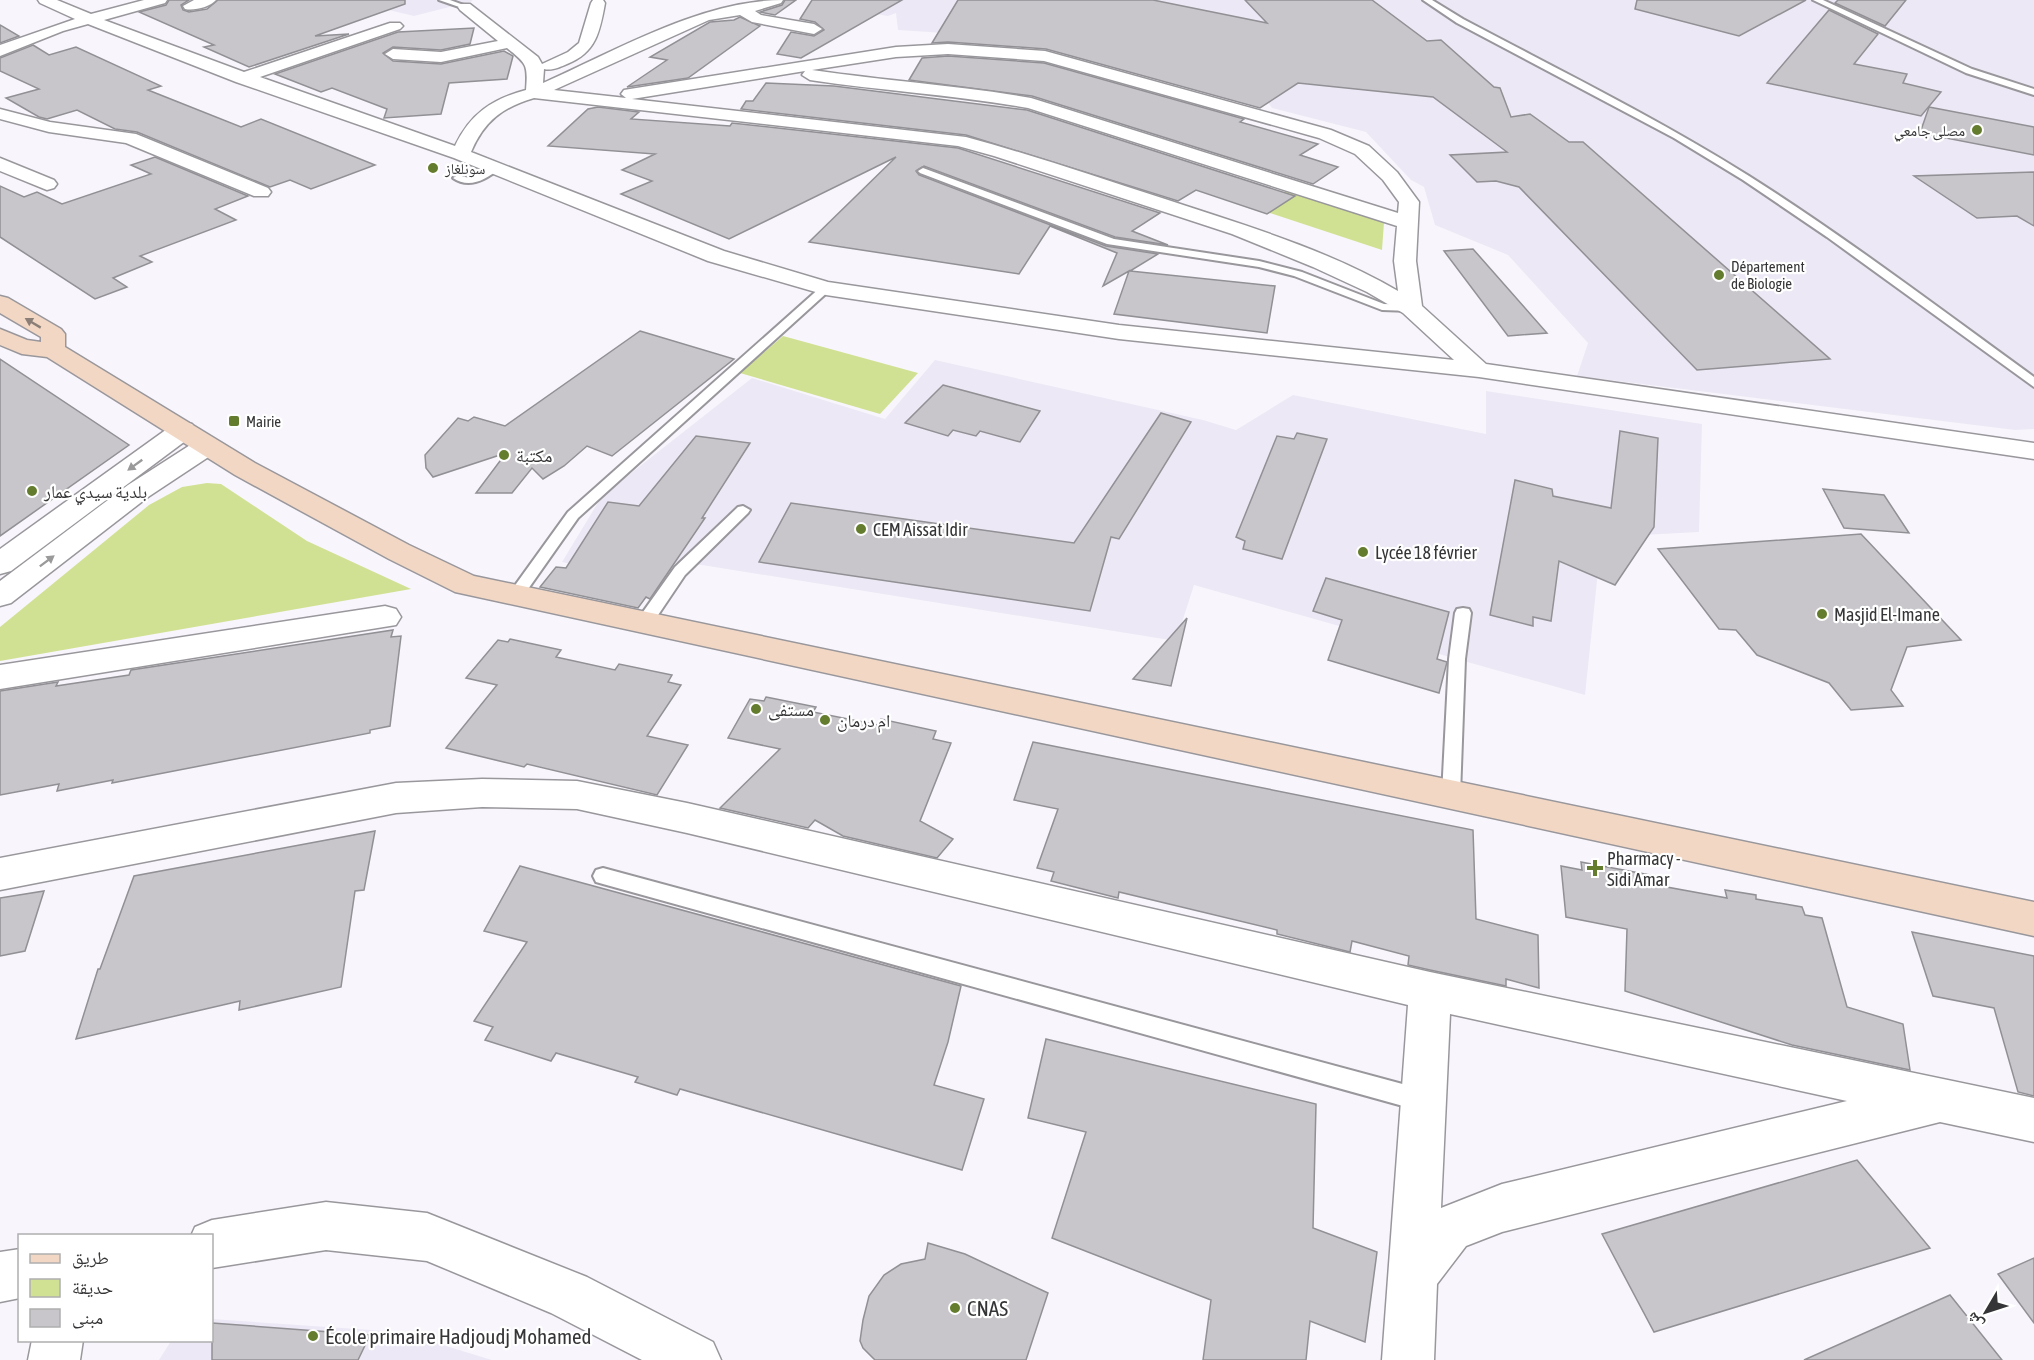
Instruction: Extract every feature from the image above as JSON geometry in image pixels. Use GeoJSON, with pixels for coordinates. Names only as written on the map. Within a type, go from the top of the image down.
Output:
{"type":"FeatureCollection","features":[{"type":"Feature","properties":{"kind":"street"},"geometry":{"type":"LineString","coordinates":[[45,0],[88,20],[242,78],[461,154],[716,256],[826,288],[1119,332],[1479,370],[2034,451]]}},
{"type":"Feature","properties":{"kind":"street"},"geometry":{"type":"LineString","coordinates":[[0,51],[88,20],[160,0]]}},
{"type":"Feature","properties":{"kind":"street"},"geometry":{"type":"LineString","coordinates":[[190,6],[208,0]]}},
{"type":"Feature","properties":{"kind":"street"},"geometry":{"type":"LineString","coordinates":[[461,154],[470,132],[479,120],[506,100],[534,93],[705,16],[742,10],[776,0]]}},
{"type":"Feature","properties":{"kind":"street"},"geometry":{"type":"LineString","coordinates":[[536,69],[568,59],[582,50],[590,41],[598,3]]}},
{"type":"Feature","properties":{"kind":"street"},"geometry":{"type":"LineString","coordinates":[[465,7],[532,60],[536,69],[534,93]]}},
{"type":"Feature","properties":{"kind":"street"},"geometry":{"type":"LineString","coordinates":[[742,10],[757,19],[814,29]]}},
{"type":"Feature","properties":{"kind":"street"},"geometry":{"type":"LineString","coordinates":[[242,78],[395,26]]}},
{"type":"Feature","properties":{"kind":"street"},"geometry":{"type":"LineString","coordinates":[[393,54],[437,64],[510,43]]}},
{"type":"Feature","properties":{"kind":"street"},"geometry":{"type":"LineString","coordinates":[[590,100],[896,52],[948,49],[1045,56],[1325,134],[1362,150],[1390,176],[1409,202],[1405,261],[1411,308]]}},
{"type":"Feature","properties":{"kind":"street"},"geometry":{"type":"LineString","coordinates":[[790,68],[816,77],[968,92],[1064,111],[1408,223]]}},
{"type":"Feature","properties":{"kind":"street"},"geometry":{"type":"LineString","coordinates":[[534,93],[959,141],[1001,152],[1239,230],[1375,286],[1411,308],[1479,370]]}},
{"type":"Feature","properties":{"kind":"street"},"geometry":{"type":"LineString","coordinates":[[0,114],[49,127],[130,138],[261,192]]}},
{"type":"Feature","properties":{"kind":"street"},"geometry":{"type":"LineString","coordinates":[[0,164],[47,184]]}},
{"type":"Feature","properties":{"kind":"street"},"geometry":{"type":"LineString","coordinates":[[0,303],[53,334],[52,350]]}},
{"type":"Feature","properties":{"kind":"street"},"geometry":{"type":"LineString","coordinates":[[0,336],[22,347],[52,350],[244,469],[466,585],[2034,919]]}},
{"type":"Feature","properties":{"kind":"street"},"geometry":{"type":"LineString","coordinates":[[0,564],[195,438]]}},
{"type":"Feature","properties":{"kind":"street"},"geometry":{"type":"LineString","coordinates":[[0,596],[138,491],[195,438]]}},
{"type":"Feature","properties":{"kind":"street"},"geometry":{"type":"LineString","coordinates":[[0,677],[385,617]]}},
{"type":"Feature","properties":{"kind":"street"},"geometry":{"type":"LineString","coordinates":[[0,874],[396,798],[482,793],[577,795],[687,818],[1430,991],[2034,1120]]}},
{"type":"Feature","properties":{"kind":"street"},"geometry":{"type":"LineString","coordinates":[[1408,1360],[1430,991]]}},
{"type":"Feature","properties":{"kind":"street"},"geometry":{"type":"LineString","coordinates":[[1413,1276],[1449,1228],[1502,1208],[1944,1100]]}},
{"type":"Feature","properties":{"kind":"street"},"geometry":{"type":"LineString","coordinates":[[213,1244],[326,1226],[427,1237],[569,1295],[695,1360]]}},
{"type":"Feature","properties":{"kind":"street"},"geometry":{"type":"LineString","coordinates":[[0,1277],[18,1273]]}},
{"type":"Feature","properties":{"kind":"street"},"geometry":{"type":"LineString","coordinates":[[54,1360],[58,1342]]}},
{"type":"Feature","properties":{"kind":"lane"},"geometry":{"type":"LineString","coordinates":[[443,0],[465,7]]}},
{"type":"Feature","properties":{"kind":"lane"},"geometry":{"type":"LineString","coordinates":[[1427,0],[1460,21],[1677,136],[1746,178],[1831,235],[2034,383]]}},
{"type":"Feature","properties":{"kind":"lane"},"geometry":{"type":"LineString","coordinates":[[1817,0],[1969,71],[2034,92]]}},
{"type":"Feature","properties":{"kind":"lane"},"geometry":{"type":"LineString","coordinates":[[458,178],[470,182],[495,168]]}},
{"type":"Feature","properties":{"kind":"lane"},"geometry":{"type":"LineString","coordinates":[[923,171],[1111,242],[1143,249],[1259,264],[1298,274],[1382,308],[1411,308]]}},
{"type":"Feature","properties":{"kind":"lane"},"geometry":{"type":"LineString","coordinates":[[516,595],[573,515],[826,288]]}},
{"type":"Feature","properties":{"kind":"lane"},"geometry":{"type":"LineString","coordinates":[[644,623],[680,571],[743,510]]}},
{"type":"Feature","properties":{"kind":"lane"},"geometry":{"type":"LineString","coordinates":[[1451,795],[1457,659],[1463,614]]}},
{"type":"Feature","properties":{"kind":"lane"},"geometry":{"type":"LineString","coordinates":[[603,876],[1424,1100]]}},
{"type":"Feature","properties":{"kind":"shaded area"},"geometry":{"type":"Polygon","coordinates":[[[346,0],[471,0],[473,1],[414,16],[346,0]]]}},
{"type":"Feature","properties":{"kind":"shaded area"},"geometry":{"type":"Polygon","coordinates":[[[823,0],[2034,0],[2034,429],[2015,430],[1577,376],[1588,343],[1508,255],[1435,225],[1424,187],[1411,180],[1366,132],[1272,108],[1267,101],[1026,43],[960,34],[898,30],[896,13],[888,16],[816,4],[823,0]]]}},
{"type":"Feature","properties":{"kind":"shaded area"},"geometry":{"type":"Polygon","coordinates":[[[935,360],[1203,420],[1236,430],[1293,395],[1486,434],[1486,391],[1702,424],[1699,532],[1643,535],[1603,524],[1585,695],[1194,585],[1176,641],[702,565],[666,561],[636,578],[562,562],[602,496],[752,378],[885,419],[935,360]]]}},
{"type":"Feature","properties":{"kind":"shaded area","name":"École primaire Hadjoudj Mohamed"},"geometry":{"type":"Polygon","coordinates":[[[213,1319],[400,1332],[492,1360],[159,1360],[170,1342],[213,1342],[213,1319]]]}},
{"type":"Feature","properties":{"kind":"green space"},"geometry":{"type":"Polygon","coordinates":[[[1287,190],[1384,222],[1382,250],[1261,210],[1287,190]]]}},
{"type":"Feature","properties":{"kind":"green space"},"geometry":{"type":"Polygon","coordinates":[[[783,336],[918,373],[880,414],[740,373],[783,336]]]}},
{"type":"Feature","properties":{"kind":"green space"},"geometry":{"type":"Polygon","coordinates":[[[207,483],[221,484],[307,541],[411,589],[0,661],[0,627],[149,505],[182,487],[207,483]]]}},
{"type":"Feature","properties":{"kind":"building"},"geometry":{"type":"Polygon","coordinates":[[[169,0],[189,0],[181,5],[183,10],[189,12],[207,9],[218,0],[405,0],[405,4],[315,36],[349,34],[249,67],[204,47],[214,45],[139,12],[166,5],[169,0]]]}},
{"type":"Feature","properties":{"kind":"building"},"geometry":{"type":"Polygon","coordinates":[[[785,0],[796,0],[775,15],[760,12],[782,5],[785,0]]]}},
{"type":"Feature","properties":{"kind":"building"},"geometry":{"type":"Polygon","coordinates":[[[812,0],[902,0],[801,58],[777,54],[791,32],[814,36],[824,30],[815,22],[800,19],[812,0]]]}},
{"type":"Feature","properties":{"kind":"building"},"geometry":{"type":"Polygon","coordinates":[[[958,0],[1153,0],[1267,23],[1245,0],[1372,0],[1427,41],[1441,40],[1494,87],[1500,88],[1511,117],[1530,114],[1569,142],[1583,142],[1830,359],[1697,370],[1519,187],[1496,181],[1477,182],[1450,155],[1507,152],[1433,97],[1298,83],[1260,108],[1046,49],[948,42],[932,43],[958,0]]]}},
{"type":"Feature","properties":{"kind":"building"},"geometry":{"type":"Polygon","coordinates":[[[1637,0],[1806,0],[1739,36],[1635,9],[1637,0]]]}},
{"type":"Feature","properties":{"kind":"building"},"geometry":{"type":"Polygon","coordinates":[[[1838,0],[1906,0],[1885,26],[1835,3],[1838,0]]]}},
{"type":"Feature","properties":{"kind":"building"},"geometry":{"type":"Polygon","coordinates":[[[1829,10],[1878,34],[1854,64],[1907,74],[1903,83],[1941,92],[1921,116],[1767,83],[1829,10]]]}},
{"type":"Feature","properties":{"kind":"building"},"geometry":{"type":"Polygon","coordinates":[[[740,17],[760,26],[688,78],[627,87],[667,60],[650,57],[710,22],[734,20],[740,17]]]}},
{"type":"Feature","properties":{"kind":"building"},"geometry":{"type":"Polygon","coordinates":[[[0,25],[19,36],[0,43],[0,25]]]}},
{"type":"Feature","properties":{"kind":"building"},"geometry":{"type":"Polygon","coordinates":[[[474,28],[470,44],[441,50],[393,47],[383,53],[393,61],[441,64],[504,51],[513,56],[507,79],[449,83],[441,114],[384,118],[387,109],[332,88],[321,92],[275,74],[398,32],[474,28]]]}},
{"type":"Feature","properties":{"kind":"building"},"geometry":{"type":"Polygon","coordinates":[[[33,45],[49,55],[76,47],[161,86],[148,90],[241,127],[261,119],[375,165],[311,189],[290,180],[270,187],[137,132],[115,129],[77,110],[47,119],[39,117],[6,98],[39,89],[0,71],[0,58],[33,45]]]}},
{"type":"Feature","properties":{"kind":"building"},"geometry":{"type":"Polygon","coordinates":[[[948,56],[1044,63],[1244,119],[1240,122],[1318,144],[1300,155],[1338,167],[1313,184],[1032,96],[909,80],[922,58],[948,56]]]}},
{"type":"Feature","properties":{"kind":"building"},"geometry":{"type":"Polygon","coordinates":[[[766,83],[834,86],[1027,110],[1295,196],[1267,214],[1196,190],[1178,201],[966,135],[741,109],[746,101],[753,101],[766,83]]]}},
{"type":"Feature","properties":{"kind":"building"},"geometry":{"type":"Polygon","coordinates":[[[598,107],[639,112],[631,119],[730,126],[732,123],[958,148],[1160,213],[1132,231],[1168,245],[1115,237],[924,166],[916,171],[919,175],[1106,246],[1158,254],[1130,271],[1275,286],[1267,333],[1114,314],[1129,271],[1103,286],[1117,253],[1050,226],[1019,274],[809,242],[896,157],[729,239],[621,194],[652,181],[622,170],[655,154],[548,146],[588,109],[598,107]]]}},
{"type":"Feature","properties":{"kind":"building","name":"مصلى جامعي"},"geometry":{"type":"Polygon","coordinates":[[[1929,107],[2034,127],[2034,155],[1920,133],[1929,107]]]}},
{"type":"Feature","properties":{"kind":"building"},"geometry":{"type":"Polygon","coordinates":[[[155,157],[248,196],[215,209],[236,220],[140,256],[152,262],[113,278],[127,287],[95,299],[0,237],[0,186],[24,197],[37,192],[62,204],[151,174],[131,165],[155,157]]]}},
{"type":"Feature","properties":{"kind":"building"},"geometry":{"type":"Polygon","coordinates":[[[2034,172],[2034,226],[2017,216],[1977,218],[1914,176],[2034,172]]]}},
{"type":"Feature","properties":{"kind":"building"},"geometry":{"type":"Polygon","coordinates":[[[1473,249],[1547,333],[1508,336],[1444,251],[1473,249]]]}},
{"type":"Feature","properties":{"kind":"building"},"geometry":{"type":"Polygon","coordinates":[[[640,331],[734,359],[612,456],[587,446],[564,466],[543,479],[532,468],[512,493],[476,493],[506,453],[433,477],[426,468],[425,455],[458,418],[468,421],[474,417],[505,426],[640,331]]]}},
{"type":"Feature","properties":{"kind":"building","name":"بلدية سيدي عمار"},"geometry":{"type":"Polygon","coordinates":[[[0,359],[129,445],[0,536],[0,359]]]}},
{"type":"Feature","properties":{"kind":"building"},"geometry":{"type":"Polygon","coordinates":[[[943,385],[1040,411],[1020,442],[980,431],[976,436],[953,430],[948,436],[905,423],[943,385]]]}},
{"type":"Feature","properties":{"kind":"building"},"geometry":{"type":"Polygon","coordinates":[[[1161,413],[1191,422],[1119,539],[1111,537],[1090,611],[759,562],[791,503],[1074,543],[1161,413]]]}},
{"type":"Feature","properties":{"kind":"building"},"geometry":{"type":"Polygon","coordinates":[[[1620,431],[1658,438],[1654,527],[1615,585],[1559,561],[1551,621],[1533,617],[1533,626],[1490,615],[1515,480],[1552,489],[1553,496],[1611,508],[1620,431]]]}},
{"type":"Feature","properties":{"kind":"building"},"geometry":{"type":"Polygon","coordinates":[[[1297,433],[1327,439],[1282,559],[1243,549],[1245,541],[1236,537],[1277,436],[1294,439],[1297,433]]]}},
{"type":"Feature","properties":{"kind":"building"},"geometry":{"type":"Polygon","coordinates":[[[696,436],[750,443],[702,518],[705,518],[650,599],[646,597],[638,608],[540,587],[556,567],[566,568],[608,502],[639,506],[696,436]]]}},
{"type":"Feature","properties":{"kind":"building"},"geometry":{"type":"Polygon","coordinates":[[[1823,489],[1884,495],[1909,533],[1844,528],[1823,489]]]}},
{"type":"Feature","properties":{"kind":"building","name":"Masjid El-Imane"},"geometry":{"type":"Polygon","coordinates":[[[1861,534],[1961,640],[1907,647],[1891,690],[1903,706],[1851,710],[1829,683],[1757,655],[1736,630],[1719,629],[1658,549],[1861,534]]]}},
{"type":"Feature","properties":{"kind":"building"},"geometry":{"type":"Polygon","coordinates":[[[1326,578],[1449,612],[1437,659],[1447,662],[1439,693],[1328,660],[1342,620],[1313,611],[1326,578]]]}},
{"type":"Feature","properties":{"kind":"building"},"geometry":{"type":"Polygon","coordinates":[[[1187,618],[1171,686],[1133,679],[1187,618]]]}},
{"type":"Feature","properties":{"kind":"building"},"geometry":{"type":"Polygon","coordinates":[[[393,630],[391,637],[401,636],[390,726],[370,730],[370,733],[112,783],[113,780],[57,791],[59,784],[0,795],[0,691],[58,682],[56,686],[129,675],[131,670],[393,630]]]}},
{"type":"Feature","properties":{"kind":"building"},"geometry":{"type":"Polygon","coordinates":[[[510,639],[561,650],[556,657],[615,670],[619,664],[672,675],[668,682],[681,685],[647,736],[688,745],[657,795],[527,764],[524,767],[446,748],[497,685],[466,678],[498,640],[508,642],[510,639]]]}},
{"type":"Feature","properties":{"kind":"building"},"geometry":{"type":"Polygon","coordinates":[[[766,697],[816,707],[813,712],[878,725],[881,719],[936,731],[933,739],[951,743],[920,821],[953,839],[937,858],[843,836],[815,820],[808,828],[720,808],[780,749],[728,738],[750,699],[764,701],[766,697]]]}},
{"type":"Feature","properties":{"kind":"building"},"geometry":{"type":"Polygon","coordinates":[[[1033,742],[1473,830],[1476,919],[1538,935],[1539,988],[1506,979],[1506,986],[1408,965],[1409,956],[1352,941],[1350,952],[1277,934],[1277,930],[1119,892],[1118,898],[1051,881],[1054,872],[1037,868],[1058,809],[1014,800],[1033,742]]]}},
{"type":"Feature","properties":{"kind":"building"},"geometry":{"type":"Polygon","coordinates":[[[375,831],[364,890],[355,891],[341,987],[239,1010],[240,1001],[76,1039],[98,969],[100,969],[134,876],[375,831]]]}},
{"type":"Feature","properties":{"kind":"building"},"geometry":{"type":"Polygon","coordinates":[[[1581,862],[1655,876],[1656,885],[1727,898],[1725,890],[1756,895],[1756,899],[1802,907],[1805,915],[1822,918],[1847,1007],[1903,1024],[1910,1070],[1792,1045],[1625,991],[1627,929],[1566,917],[1561,866],[1582,870],[1581,862]]]}},
{"type":"Feature","properties":{"kind":"building"},"geometry":{"type":"Polygon","coordinates":[[[520,866],[961,986],[948,1042],[934,1085],[984,1099],[962,1170],[680,1089],[677,1095],[635,1082],[638,1077],[556,1053],[551,1061],[485,1040],[493,1027],[474,1021],[527,942],[484,931],[520,866]]]}},
{"type":"Feature","properties":{"kind":"building"},"geometry":{"type":"Polygon","coordinates":[[[44,891],[25,951],[0,956],[0,898],[44,891]]]}},
{"type":"Feature","properties":{"kind":"building"},"geometry":{"type":"Polygon","coordinates":[[[1912,932],[2034,956],[2034,1096],[2018,1092],[1994,1008],[1933,996],[1912,932]]]}},
{"type":"Feature","properties":{"kind":"building"},"geometry":{"type":"Polygon","coordinates":[[[1046,1039],[1316,1104],[1313,1228],[1377,1252],[1365,1342],[1310,1321],[1306,1360],[1203,1360],[1211,1300],[1052,1238],[1086,1132],[1028,1118],[1046,1039]]]}},
{"type":"Feature","properties":{"kind":"building"},"geometry":{"type":"Polygon","coordinates":[[[1857,1160],[1930,1248],[1654,1332],[1602,1234],[1857,1160]]]}},
{"type":"Feature","properties":{"kind":"building","name":"CNAS"},"geometry":{"type":"Polygon","coordinates":[[[928,1243],[965,1254],[1048,1293],[1026,1360],[875,1360],[863,1348],[860,1341],[869,1296],[884,1275],[901,1264],[925,1259],[928,1243]]]}},
{"type":"Feature","properties":{"kind":"building"},"geometry":{"type":"Polygon","coordinates":[[[2034,1258],[2034,1323],[1998,1274],[2034,1258]]]}},
{"type":"Feature","properties":{"kind":"building"},"geometry":{"type":"Polygon","coordinates":[[[1950,1295],[2002,1360],[1804,1360],[1950,1295]]]}},
{"type":"Feature","properties":{"kind":"building"},"geometry":{"type":"Polygon","coordinates":[[[213,1323],[370,1335],[358,1360],[212,1360],[213,1323]]]}},
{"type":"Feature","properties":{"kind":"place","name":"مصلى جامعي"},"geometry":{"type":"Point","coordinates":[1977,130]}},
{"type":"Feature","properties":{"kind":"place","name":"سونلغاز"},"geometry":{"type":"Point","coordinates":[433,168]}},
{"type":"Feature","properties":{"kind":"place","name":"Département de Biologie"},"geometry":{"type":"Point","coordinates":[1719,275]}},
{"type":"Feature","properties":{"kind":"place","name":"Mairie"},"geometry":{"type":"Point","coordinates":[234,421]}},
{"type":"Feature","properties":{"kind":"place","name":"مكتبة"},"geometry":{"type":"Point","coordinates":[504,455]}},
{"type":"Feature","properties":{"kind":"place","name":"بلدية سيدي عمار"},"geometry":{"type":"Point","coordinates":[32,491]}},
{"type":"Feature","properties":{"kind":"place","name":"CEM Aissat Idir"},"geometry":{"type":"Point","coordinates":[861,529]}},
{"type":"Feature","properties":{"kind":"place","name":"Lycée 18 février"},"geometry":{"type":"Point","coordinates":[1363,552]}},
{"type":"Feature","properties":{"kind":"place","name":"Masjid El-Imane"},"geometry":{"type":"Point","coordinates":[1822,614]}},
{"type":"Feature","properties":{"kind":"place","name":"مستفى"},"geometry":{"type":"Point","coordinates":[756,709]}},
{"type":"Feature","properties":{"kind":"place","name":"ام درمان"},"geometry":{"type":"Point","coordinates":[825,720]}},
{"type":"Feature","properties":{"kind":"place","name":"Pharmacy - Sidi Amar"},"geometry":{"type":"Point","coordinates":[1595,868]}},
{"type":"Feature","properties":{"kind":"place","name":"CNAS"},"geometry":{"type":"Point","coordinates":[955,1308]}},
{"type":"Feature","properties":{"kind":"place","name":"École primaire Hadjoudj Mohamed"},"geometry":{"type":"Point","coordinates":[313,1336]}}]}
